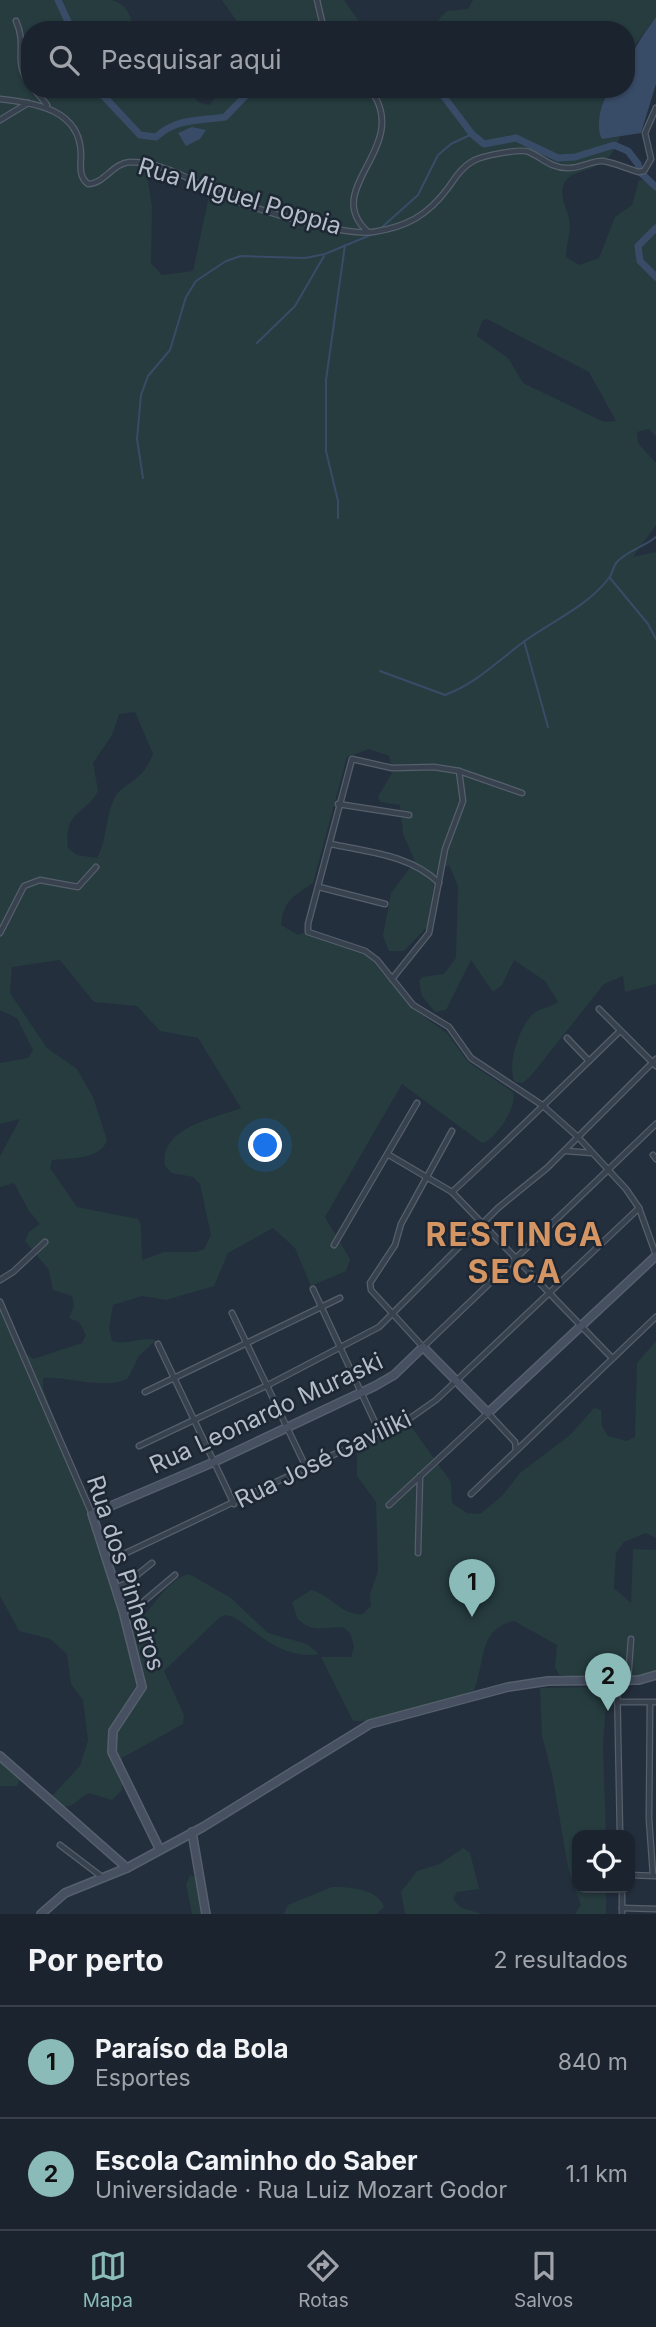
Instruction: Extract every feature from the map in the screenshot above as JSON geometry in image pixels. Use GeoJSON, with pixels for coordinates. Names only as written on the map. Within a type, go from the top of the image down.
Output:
{"type":"FeatureCollection","features":[{"type":"Feature","properties":{"kind":"street"},"geometry":{"type":"LineString","coordinates":[[317,0],[322,21]]}},
{"type":"Feature","properties":{"kind":"street"},"geometry":{"type":"LineString","coordinates":[[16,21],[21,36]]}},
{"type":"Feature","properties":{"kind":"street"},"geometry":{"type":"LineString","coordinates":[[41,98],[47,106]]}},
{"type":"Feature","properties":{"kind":"street"},"geometry":{"type":"LineString","coordinates":[[369,232],[353,214],[351,201],[380,141],[384,120],[377,98]]}},
{"type":"Feature","properties":{"kind":"street"},"geometry":{"type":"LineString","coordinates":[[0,99],[47,106]]}},
{"type":"Feature","properties":{"kind":"street"},"geometry":{"type":"LineString","coordinates":[[0,120],[28,103]]}},
{"type":"Feature","properties":{"kind":"street","name":"Rua Miguel Poppia"},"geometry":{"type":"LineString","coordinates":[[47,106],[62,116],[78,134],[81,174],[88,184],[94,184],[118,166],[129,162],[173,171],[225,196],[324,226],[369,232],[408,224],[425,215],[459,172],[473,160],[485,156],[522,150],[552,167],[577,168],[603,161],[639,172],[644,171],[651,159],[645,133],[656,108]]}},
{"type":"Feature","properties":{"kind":"street"},"geometry":{"type":"LineString","coordinates":[[389,1505],[656,1255],[653,1240],[639,1208],[578,1137],[542,1105],[471,1058],[449,1027],[422,1013],[365,951],[309,932],[338,804],[352,759],[392,768],[434,767],[459,771],[522,793]]}},
{"type":"Feature","properties":{"kind":"street"},"geometry":{"type":"LineString","coordinates":[[392,979],[429,933],[445,849],[463,801],[459,771]]}},
{"type":"Feature","properties":{"kind":"street"},"geometry":{"type":"LineString","coordinates":[[338,804],[409,815]]}},
{"type":"Feature","properties":{"kind":"street"},"geometry":{"type":"LineString","coordinates":[[331,844],[403,860],[427,871],[439,883]]}},
{"type":"Feature","properties":{"kind":"street"},"geometry":{"type":"LineString","coordinates":[[0,933],[24,886],[40,880],[78,887],[96,867]]}},
{"type":"Feature","properties":{"kind":"street"},"geometry":{"type":"LineString","coordinates":[[319,887],[385,904]]}},
{"type":"Feature","properties":{"kind":"street"},"geometry":{"type":"LineString","coordinates":[[139,1446],[268,1385],[379,1328],[482,1225],[655,1063],[598,1009]]}},
{"type":"Feature","properties":{"kind":"street"},"geometry":{"type":"LineString","coordinates":[[452,1192],[514,1136],[542,1105],[620,1031]]}},
{"type":"Feature","properties":{"kind":"street"},"geometry":{"type":"LineString","coordinates":[[567,1038],[589,1061]]}},
{"type":"Feature","properties":{"kind":"street"},"geometry":{"type":"LineString","coordinates":[[334,1245],[417,1103]]}},
{"type":"Feature","properties":{"kind":"street","name":"Rua Leonardo Muraski"},"geometry":{"type":"LineString","coordinates":[[92,1514],[214,1462],[394,1375],[656,1124]]}},
{"type":"Feature","properties":{"kind":"street"},"geometry":{"type":"LineString","coordinates":[[452,1131],[401,1224],[395,1245],[376,1275],[371,1290],[515,1442],[516,1451]]}},
{"type":"Feature","properties":{"kind":"street"},"geometry":{"type":"LineString","coordinates":[[565,1150],[592,1153]]}},
{"type":"Feature","properties":{"kind":"street"},"geometry":{"type":"LineString","coordinates":[[389,1155],[452,1192],[611,1357]]}},
{"type":"Feature","properties":{"kind":"street","name":"Rua José Gaviliki"},"geometry":{"type":"LineString","coordinates":[[107,1562],[409,1419],[456,1380],[639,1208]]}},
{"type":"Feature","properties":{"kind":"street"},"geometry":{"type":"LineString","coordinates":[[0,1280],[13,1272],[45,1242]]}},
{"type":"Feature","properties":{"kind":"street"},"geometry":{"type":"LineString","coordinates":[[313,1289],[380,1433]]}},
{"type":"Feature","properties":{"kind":"street"},"geometry":{"type":"LineString","coordinates":[[145,1392],[340,1298]]}},
{"type":"Feature","properties":{"kind":"street","name":"Rua dos Pinheiros"},"geometry":{"type":"LineString","coordinates":[[0,1302],[92,1514],[123,1611],[142,1687],[113,1731],[112,1752],[160,1850]]}},
{"type":"Feature","properties":{"kind":"street"},"geometry":{"type":"LineString","coordinates":[[232,1313],[306,1467]]}},
{"type":"Feature","properties":{"kind":"street"},"geometry":{"type":"LineString","coordinates":[[471,1494],[611,1357],[656,1317]]}},
{"type":"Feature","properties":{"kind":"street"},"geometry":{"type":"LineString","coordinates":[[158,1345],[234,1504]]}},
{"type":"Feature","properties":{"kind":"street"},"geometry":{"type":"LineString","coordinates":[[418,1553],[420,1475]]}},
{"type":"Feature","properties":{"kind":"street"},"geometry":{"type":"LineString","coordinates":[[114,1588],[127,1583],[152,1563]]}},
{"type":"Feature","properties":{"kind":"street"},"geometry":{"type":"LineString","coordinates":[[123,1611],[143,1602],[175,1575]]}},
{"type":"Feature","properties":{"kind":"street"},"geometry":{"type":"LineString","coordinates":[[628,1681],[631,1639]]}},
{"type":"Feature","properties":{"kind":"street"},"geometry":{"type":"LineString","coordinates":[[41,1914],[65,1892],[127,1868],[160,1850],[370,1724],[508,1687],[548,1681],[628,1681],[656,1675]]}},
{"type":"Feature","properties":{"kind":"street"},"geometry":{"type":"LineString","coordinates":[[617,1681],[620,1830]]}},
{"type":"Feature","properties":{"kind":"street"},"geometry":{"type":"LineString","coordinates":[[617,1702],[653,1703],[655,1875],[635,1875]]}},
{"type":"Feature","properties":{"kind":"street"},"geometry":{"type":"LineString","coordinates":[[0,1756],[127,1868]]}},
{"type":"Feature","properties":{"kind":"street"},"geometry":{"type":"LineString","coordinates":[[192,1832],[206,1914]]}},
{"type":"Feature","properties":{"kind":"street"},"geometry":{"type":"LineString","coordinates":[[60,1845],[102,1877]]}},
{"type":"Feature","properties":{"kind":"street"},"geometry":{"type":"LineString","coordinates":[[622,1893],[622,1911],[656,1909]]}},
{"type":"Feature","properties":{"kind":"green space"},"geometry":{"type":"Polygon","coordinates":[[[0,0],[111,0],[124,7],[131,21],[21,21],[21,98],[196,98],[198,102],[209,105],[216,98],[605,98],[599,121],[612,138],[620,136],[614,150],[598,165],[567,180],[562,196],[570,224],[566,257],[579,265],[599,258],[615,217],[632,205],[639,180],[650,181],[656,186],[656,436],[649,429],[637,432],[638,443],[656,463],[656,525],[633,557],[656,552],[656,984],[625,992],[623,976],[604,984],[530,1077],[522,1083],[515,1082],[513,1056],[523,1027],[536,1012],[558,1002],[545,981],[514,960],[502,985],[493,992],[471,960],[446,1010],[435,1012],[422,996],[419,981],[422,977],[444,974],[456,958],[458,886],[449,865],[436,872],[427,927],[404,951],[389,951],[383,936],[391,893],[415,861],[403,834],[400,805],[380,802],[378,797],[393,771],[389,756],[369,749],[347,757],[313,883],[287,904],[281,925],[298,935],[306,932],[364,951],[413,1009],[447,1033],[468,1062],[513,1092],[514,1098],[499,1129],[488,1141],[482,1143],[402,1084],[325,1217],[350,1259],[346,1271],[311,1286],[295,1248],[273,1228],[228,1253],[214,1286],[166,1300],[142,1296],[113,1305],[109,1328],[112,1341],[156,1340],[139,1356],[128,1378],[119,1382],[98,1383],[43,1378],[43,1389],[89,1511],[125,1629],[142,1617],[171,1584],[189,1574],[231,1598],[268,1633],[307,1644],[319,1654],[306,1655],[284,1650],[234,1617],[224,1615],[164,1671],[184,1715],[183,1724],[122,1758],[122,1790],[112,1800],[89,1793],[66,1807],[49,1799],[80,1766],[88,1740],[83,1700],[71,1684],[67,1654],[50,1639],[19,1631],[0,1596],[0,1305],[23,1351],[33,1359],[82,1343],[86,1335],[79,1322],[69,1318],[74,1306],[72,1296],[53,1290],[49,1270],[25,1241],[29,1232],[40,1224],[29,1211],[14,1183],[0,1187],[0,1156],[20,1119],[0,1124],[0,1063],[28,1058],[33,1050],[17,1018],[0,1010],[0,0]],[[157,165],[147,174],[152,207],[151,263],[162,275],[193,271],[210,191],[192,174],[157,165]],[[487,319],[482,321],[477,336],[508,358],[523,383],[604,422],[616,421],[589,372],[487,319]],[[135,712],[119,714],[112,735],[93,763],[98,791],[72,819],[67,836],[68,848],[77,855],[97,858],[114,799],[138,777],[153,754],[135,712]],[[60,960],[12,967],[10,993],[47,1048],[77,1069],[93,1097],[107,1140],[104,1147],[91,1155],[52,1160],[50,1168],[77,1207],[138,1219],[141,1226],[142,1260],[164,1252],[196,1252],[204,1249],[211,1235],[200,1184],[193,1177],[172,1173],[165,1166],[166,1153],[171,1142],[191,1126],[241,1108],[198,1038],[160,1031],[137,1006],[94,1002],[60,960]]]}},
{"type":"Feature","properties":{"kind":"green space"},"geometry":{"type":"Polygon","coordinates":[[[222,0],[344,0],[359,21],[237,21],[222,0]]]}},
{"type":"Feature","properties":{"kind":"green space"},"geometry":{"type":"Polygon","coordinates":[[[473,0],[656,0],[656,17],[635,45],[635,21],[438,21],[447,11],[468,9],[473,0]]]}},
{"type":"Feature","properties":{"kind":"green space"},"geometry":{"type":"Polygon","coordinates":[[[656,1341],[656,1538],[646,1533],[624,1542],[616,1553],[614,1588],[631,1603],[633,1549],[656,1550],[656,1672],[622,1679],[559,1675],[555,1667],[557,1645],[514,1621],[502,1625],[488,1640],[473,1692],[367,1721],[353,1721],[321,1657],[351,1657],[354,1647],[350,1633],[343,1627],[308,1626],[297,1618],[292,1602],[311,1590],[355,1614],[363,1614],[371,1606],[370,1594],[378,1571],[376,1502],[357,1476],[357,1445],[404,1422],[410,1425],[451,1482],[452,1503],[467,1513],[480,1514],[502,1496],[520,1473],[570,1435],[594,1408],[601,1410],[602,1426],[608,1436],[627,1441],[635,1437],[637,1363],[656,1341]]]}},
{"type":"Feature","properties":{"kind":"green space"},"geometry":{"type":"Polygon","coordinates":[[[598,1687],[607,1692],[603,1744],[606,1830],[572,1830],[572,1880],[542,1736],[540,1688],[598,1687]]]}},
{"type":"Feature","properties":{"kind":"green space"},"geometry":{"type":"Polygon","coordinates":[[[0,1752],[22,1775],[17,1786],[0,1786],[0,1752]]]}},
{"type":"Feature","properties":{"kind":"green space"},"geometry":{"type":"Polygon","coordinates":[[[463,1848],[470,1853],[479,1889],[457,1892],[453,1899],[461,1908],[483,1914],[405,1914],[401,1892],[417,1871],[440,1864],[463,1848]]]}},
{"type":"Feature","properties":{"kind":"green space"},"geometry":{"type":"Polygon","coordinates":[[[190,1875],[197,1878],[206,1914],[192,1914],[186,1884],[190,1875]]]}},
{"type":"Feature","properties":{"kind":"green space"},"geometry":{"type":"Polygon","coordinates":[[[332,1887],[370,1893],[381,1901],[384,1907],[377,1914],[284,1914],[288,1905],[332,1887]]]}},
{"type":"Feature","properties":{"kind":"green space"},"geometry":{"type":"Polygon","coordinates":[[[577,1893],[606,1893],[606,1914],[575,1914],[581,1905],[577,1893]]]}},
{"type":"Feature","properties":{"kind":"water"},"geometry":{"type":"Polygon","coordinates":[[[656,17],[656,84],[641,133],[602,139],[599,120],[605,98],[635,98],[635,50],[656,17]]]}},
{"type":"Feature","properties":{"kind":"water"},"geometry":{"type":"Polygon","coordinates":[[[192,127],[206,130],[200,139],[186,146],[178,133],[192,127]]]}},
{"type":"Feature","properties":{"kind":"waterway"},"geometry":{"type":"LineString","coordinates":[[58,0],[68,21]]}},
{"type":"Feature","properties":{"kind":"waterway"},"geometry":{"type":"LineString","coordinates":[[105,98],[140,135],[156,137],[180,123],[225,117],[243,98]]}},
{"type":"Feature","properties":{"kind":"waterway"},"geometry":{"type":"LineString","coordinates":[[445,98],[472,134],[484,144],[516,138],[558,158],[575,157],[614,145],[628,151],[641,173],[656,187]]}},
{"type":"Feature","properties":{"kind":"waterway"},"geometry":{"type":"LineString","coordinates":[[380,229],[418,195],[438,155],[451,144],[472,134]]}},
{"type":"Feature","properties":{"kind":"waterway"},"geometry":{"type":"LineString","coordinates":[[656,228],[638,246],[640,261],[656,277]]}},
{"type":"Feature","properties":{"kind":"waterway"},"geometry":{"type":"LineString","coordinates":[[143,478],[137,439],[141,395],[148,376],[170,350],[186,297],[196,281],[226,261],[241,256],[305,258],[325,254],[373,234]]}},
{"type":"Feature","properties":{"kind":"waterway"},"geometry":{"type":"LineString","coordinates":[[338,518],[338,501],[326,451],[326,380],[345,245]]}},
{"type":"Feature","properties":{"kind":"waterway"},"geometry":{"type":"LineString","coordinates":[[257,343],[295,306],[324,256]]}},
{"type":"Feature","properties":{"kind":"waterway"},"geometry":{"type":"LineString","coordinates":[[380,671],[445,695],[456,690],[476,679],[522,643],[568,614],[600,588],[620,559],[656,537]]}},
{"type":"Feature","properties":{"kind":"waterway"},"geometry":{"type":"LineString","coordinates":[[610,578],[648,624],[656,639]]}},
{"type":"Feature","properties":{"kind":"waterway"},"geometry":{"type":"LineString","coordinates":[[524,641],[548,727]]}},
{"type":"Feature","properties":{"kind":"place","name":"Paraíso da Bola"},"geometry":{"type":"Point","coordinates":[472,1617]}},
{"type":"Feature","properties":{"kind":"place","name":"Escola Caminho do Saber"},"geometry":{"type":"Point","coordinates":[608,1711]}},
{"type":"Feature","properties":{"kind":"district","name":"RESTINGA SECA"},"geometry":{"type":"Point","coordinates":[515,1252]}}]}
